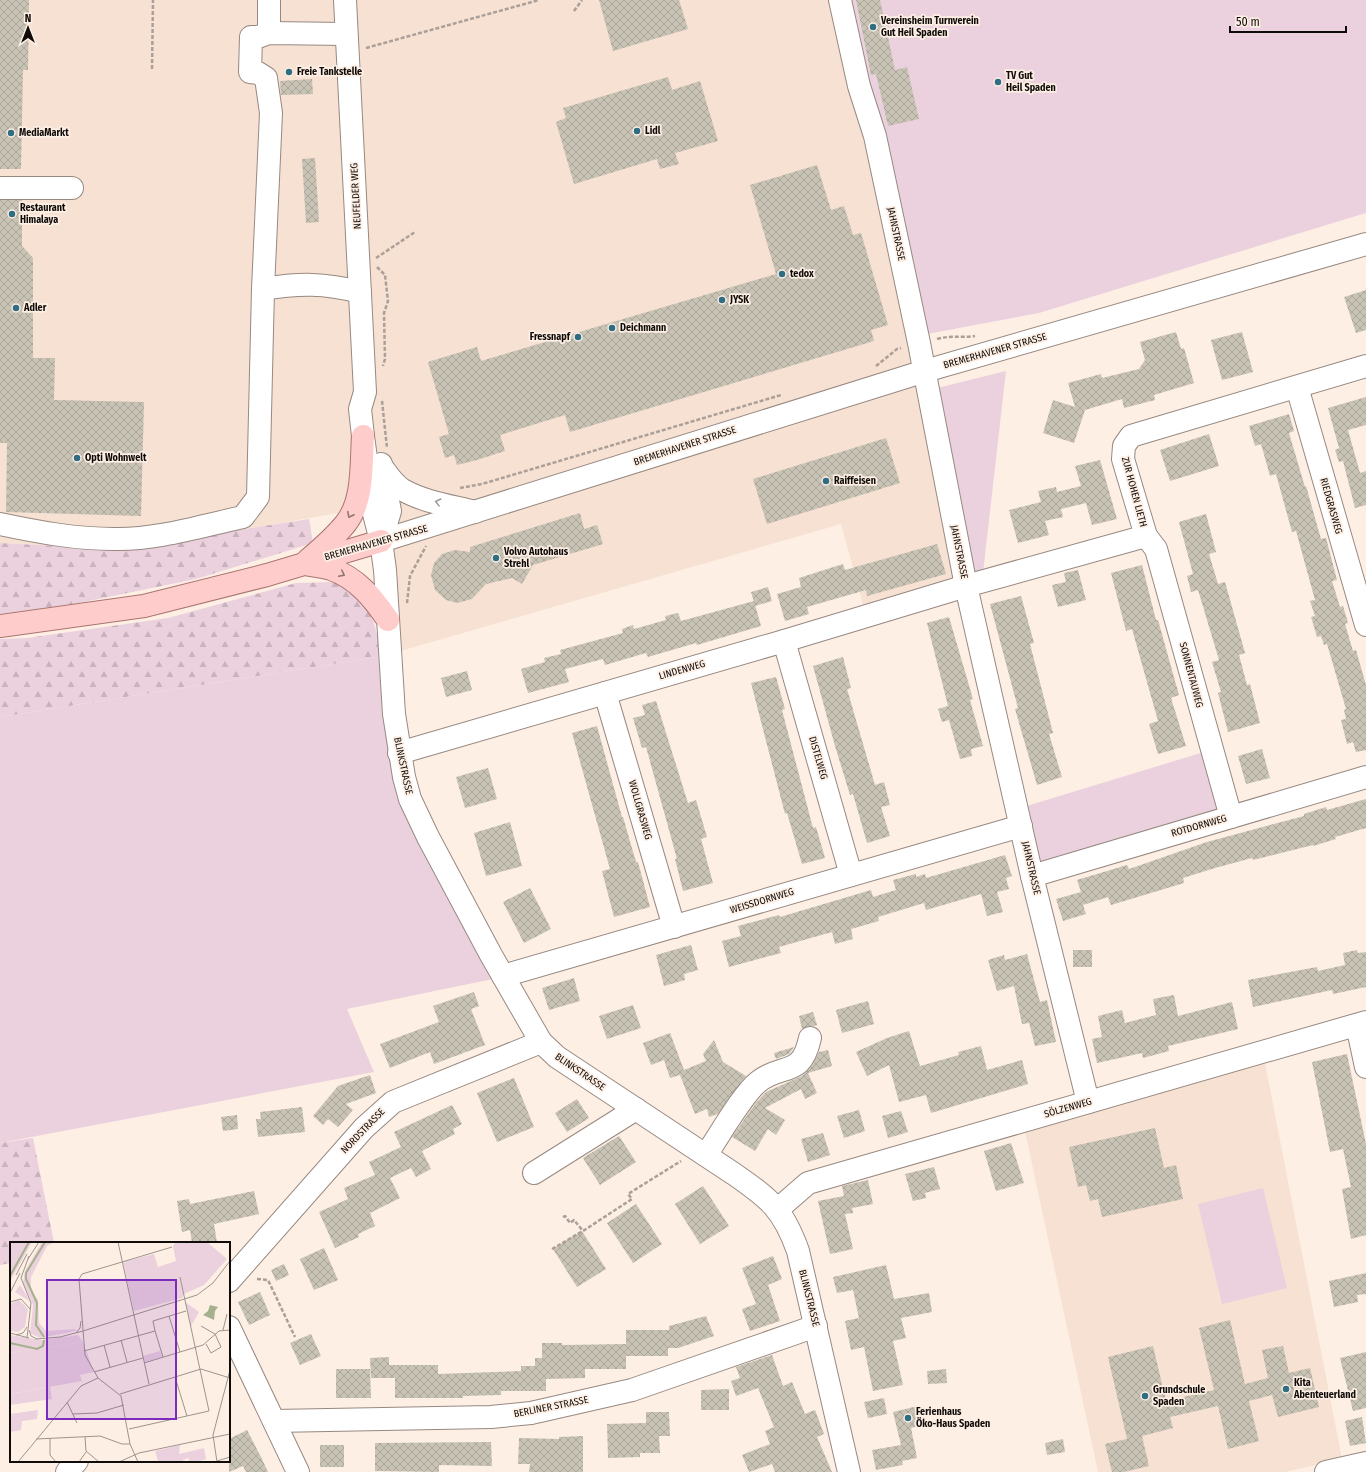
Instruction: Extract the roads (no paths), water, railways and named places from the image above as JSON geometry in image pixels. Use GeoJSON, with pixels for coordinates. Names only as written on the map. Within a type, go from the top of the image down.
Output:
{"type":"FeatureCollection","features":[{"type":"Feature","properties":{"kind":"main road"},"geometry":{"type":"LineString","coordinates":[[304,564],[347,523],[355,506],[360,487],[363,436]]}},
{"type":"Feature","properties":{"kind":"main road","name":"BREMERHAVENER STRASSE"},"geometry":{"type":"LineString","coordinates":[[0,626],[144,606],[304,564],[382,541]]}},
{"type":"Feature","properties":{"kind":"main road"},"geometry":{"type":"LineString","coordinates":[[304,564],[330,568],[348,578],[372,597],[388,620]]}},
{"type":"Feature","properties":{"kind":"street"},"geometry":{"type":"LineString","coordinates":[[269,0],[269,34]]}},
{"type":"Feature","properties":{"kind":"street","name":"NEUFELDER WEG"},"geometry":{"type":"LineString","coordinates":[[345,0],[353,42],[353,138],[360,292],[373,395],[370,405],[384,460],[390,511],[382,541]]}},
{"type":"Feature","properties":{"kind":"street","name":"JAHNSTRASSE"},"geometry":{"type":"LineString","coordinates":[[840,0],[859,86],[875,136],[925,371],[966,586],[1032,876],[1088,1102]]}},
{"type":"Feature","properties":{"kind":"street"},"geometry":{"type":"LineString","coordinates":[[0,524],[52,535],[115,539],[169,534],[243,517],[258,497],[263,289],[271,112],[266,78],[258,73],[250,72],[252,37],[269,34],[353,42]]}},
{"type":"Feature","properties":{"kind":"street"},"geometry":{"type":"LineString","coordinates":[[0,188],[72,188]]}},
{"type":"Feature","properties":{"kind":"street","name":"BREMERHAVENER STRASSE"},"geometry":{"type":"LineString","coordinates":[[382,541],[925,371],[1366,244]]}},
{"type":"Feature","properties":{"kind":"street"},"geometry":{"type":"LineString","coordinates":[[263,289],[291,285],[332,285],[360,292]]}},
{"type":"Feature","properties":{"kind":"street","name":"ZUR HOHEN LIETH"},"geometry":{"type":"LineString","coordinates":[[966,586],[1146,536],[1123,459],[1124,446],[1131,436],[1366,366]]}},
{"type":"Feature","properties":{"kind":"street","name":"RIEDGRASWEG"},"geometry":{"type":"LineString","coordinates":[[1297,387],[1366,625]]}},
{"type":"Feature","properties":{"kind":"street","name":"NEUFELDER WEG"},"geometry":{"type":"LineString","coordinates":[[373,395],[360,409],[373,510],[382,541]]}},
{"type":"Feature","properties":{"kind":"street"},"geometry":{"type":"LineString","coordinates":[[384,460],[392,481],[402,489],[418,497],[475,512]]}},
{"type":"Feature","properties":{"kind":"street","name":"SONNENTAUWEG"},"geometry":{"type":"LineString","coordinates":[[1146,536],[1156,549],[1231,817]]}},
{"type":"Feature","properties":{"kind":"street","name":"BLINKSTRASSE"},"geometry":{"type":"LineString","coordinates":[[382,541],[394,714],[399,752],[410,799],[428,837],[503,976],[541,1042],[557,1057],[757,1190],[778,1209],[789,1227],[798,1251],[849,1472]]}},
{"type":"Feature","properties":{"kind":"street","name":"LINDENWEG"},"geometry":{"type":"LineString","coordinates":[[399,752],[784,641],[966,586]]}},
{"type":"Feature","properties":{"kind":"street","name":"DISTELWEG"},"geometry":{"type":"LineString","coordinates":[[784,641],[851,875]]}},
{"type":"Feature","properties":{"kind":"street","name":"WOLLGRASWEG"},"geometry":{"type":"LineString","coordinates":[[605,693],[674,927]]}},
{"type":"Feature","properties":{"kind":"street","name":"ROTDORNWEG"},"geometry":{"type":"LineString","coordinates":[[1032,876],[1366,777]]}},
{"type":"Feature","properties":{"kind":"street","name":"WEISSDORNWEG"},"geometry":{"type":"LineString","coordinates":[[503,976],[1021,826]]}},
{"type":"Feature","properties":{"kind":"street"},"geometry":{"type":"LineString","coordinates":[[1362,1024],[1366,1067]]}},
{"type":"Feature","properties":{"kind":"street","name":"SÖLZENWEG"},"geometry":{"type":"LineString","coordinates":[[778,1209],[808,1183],[1362,1024]]}},
{"type":"Feature","properties":{"kind":"street"},"geometry":{"type":"LineString","coordinates":[[703,1153],[758,1082],[794,1066],[803,1060],[810,1038]]}},
{"type":"Feature","properties":{"kind":"street","name":"NORDSTRASSE"},"geometry":{"type":"LineString","coordinates":[[230,1280],[364,1128],[393,1102],[541,1042]]}},
{"type":"Feature","properties":{"kind":"street"},"geometry":{"type":"LineString","coordinates":[[534,1173],[636,1109]]}},
{"type":"Feature","properties":{"kind":"street","name":"BERLINER STRASSE"},"geometry":{"type":"LineString","coordinates":[[274,1421],[491,1417],[531,1413],[632,1390],[816,1326]]}},
{"type":"Feature","properties":{"kind":"street"},"geometry":{"type":"LineString","coordinates":[[230,1329],[298,1472]]}},
{"type":"Feature","properties":{"kind":"street"},"geometry":{"type":"LineString","coordinates":[[68,1472],[76,1462]]}},
{"type":"Feature","properties":{"kind":"street"},"geometry":{"type":"LineString","coordinates":[[1326,1472],[1366,1463]]}},
{"type":"Feature","properties":{"kind":"place","name":"Vereinsheim Turnverein Gut Heil Spaden"},"geometry":{"type":"Point","coordinates":[873,27]}},
{"type":"Feature","properties":{"kind":"place","name":"Freie Tankstelle"},"geometry":{"type":"Point","coordinates":[289,72]}},
{"type":"Feature","properties":{"kind":"place","name":"TV Gut Heil Spaden"},"geometry":{"type":"Point","coordinates":[998,82]}},
{"type":"Feature","properties":{"kind":"place","name":"Lidl"},"geometry":{"type":"Point","coordinates":[637,131]}},
{"type":"Feature","properties":{"kind":"place","name":"MediaMarkt"},"geometry":{"type":"Point","coordinates":[11,133]}},
{"type":"Feature","properties":{"kind":"place","name":"Restaurant Himalaya"},"geometry":{"type":"Point","coordinates":[12,214]}},
{"type":"Feature","properties":{"kind":"place","name":"tedox"},"geometry":{"type":"Point","coordinates":[782,274]}},
{"type":"Feature","properties":{"kind":"place","name":"JYSK"},"geometry":{"type":"Point","coordinates":[722,300]}},
{"type":"Feature","properties":{"kind":"place","name":"Adler"},"geometry":{"type":"Point","coordinates":[16,308]}},
{"type":"Feature","properties":{"kind":"place","name":"Deichmann"},"geometry":{"type":"Point","coordinates":[612,328]}},
{"type":"Feature","properties":{"kind":"place","name":"Fressnapf"},"geometry":{"type":"Point","coordinates":[578,337]}},
{"type":"Feature","properties":{"kind":"place","name":"Opti Wohnwelt"},"geometry":{"type":"Point","coordinates":[77,458]}},
{"type":"Feature","properties":{"kind":"place","name":"Raiffeisen"},"geometry":{"type":"Point","coordinates":[826,481]}},
{"type":"Feature","properties":{"kind":"place","name":"Volvo Autohaus Strehl"},"geometry":{"type":"Point","coordinates":[496,558]}},
{"type":"Feature","properties":{"kind":"place","name":"Kita Abenteuerland"},"geometry":{"type":"Point","coordinates":[1286,1389]}},
{"type":"Feature","properties":{"kind":"place","name":"Grundschule Spaden"},"geometry":{"type":"Point","coordinates":[1145,1396]}},
{"type":"Feature","properties":{"kind":"place","name":"Ferienhaus Öko-Haus Spaden"},"geometry":{"type":"Point","coordinates":[908,1418]}}]}
